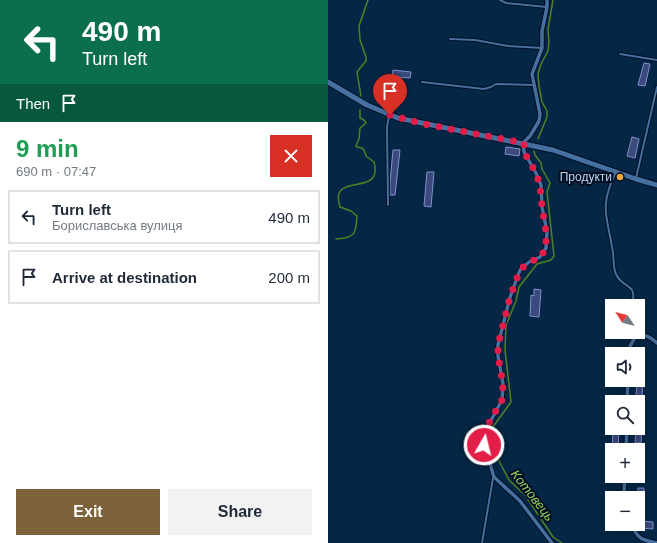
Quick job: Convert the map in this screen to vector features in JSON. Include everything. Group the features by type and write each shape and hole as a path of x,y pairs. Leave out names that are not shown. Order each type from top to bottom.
{"main road":[{"path":"328,82 367,105 390,115 424,124 553,150 657,185"}],"street":[{"path":"546,0 542,31 542,48 532,74 540,114 539,121 524,143 524,152 536,173 540,185 547,241 546,248 540,258 529,262 520,270 510,297 500,339 498,356 503,384 502,400 482,437 494,477 520,501 552,543"},
{"path":"645,335 657,343"},
{"path":"634,531 639,538 657,543"}],"lane":[{"path":"500,0 506,3 546,7"},
{"path":"450,39 475,40 508,46 542,48"},
{"path":"620,54 657,60"},
{"path":"422,82 484,89 491,88 496,84 534,85"},
{"path":"636,179 657,87"},
{"path":"652,108 657,110"},
{"path":"388,205 387,127 390,115"},
{"path":"616,172 607,193 607,223 616,275 631,288 634,295 633,299"},
{"path":"482,543 494,477"}],"building":[{"path":"644,63 650,64 645,86 638,85"},
{"path":"393,70 411,72 410,78 397,77 397,79 392,79"},
{"path":"632,137 639,139 635,158 627,156"},
{"path":"506,147 520,149 519,156 505,154"},
{"path":"393,150 400,150 395,195 390,195 390,182"},
{"path":"427,172 434,172 431,207 424,206"},
{"path":"534,289 541,290 539,317 530,316 531,295 534,296"},
{"path":"637,387 643,387 642,395 636,395"},
{"path":"613,435 619,435 618,443 612,443"},
{"path":"636,435 642,435 641,443 635,443"},
{"path":"638,488 644,488 644,491 638,491"},
{"path":"645,521 653,522 653,529 645,528"}],"waterway":[{"path":"361,96 357,72 366,61 366,57 360,40 359,26 368,0"},
{"name":"Котовець","path":"538,139 547,117 547,111 542,102 538,74 541,64 548,51 548,29 553,0"},
{"path":"336,239 351,236 355,231 357,222 357,216 351,211 340,207 338,196 342,190 348,186 364,183 371,179 375,173 374,162 366,156 363,149 356,146 359,139 360,128 366,123 360,118 360,110"},
{"name":"Котовець","path":"534,151 550,183 547,192 554,256 551,260 537,264 519,287 516,301 506,325 505,350 511,402 490,431 488,439 490,450 499,461 509,480 525,495 553,537 562,543"}],"place":[{"name":"Продукти","path":"620,177"}],"route":[{"path":"390,115 424,124 524,143 524,152 539,179 547,241 546,248 540,258 524,265 520,270 510,297 498,345 498,356 503,384 502,400 482,437 484,445"}]}
